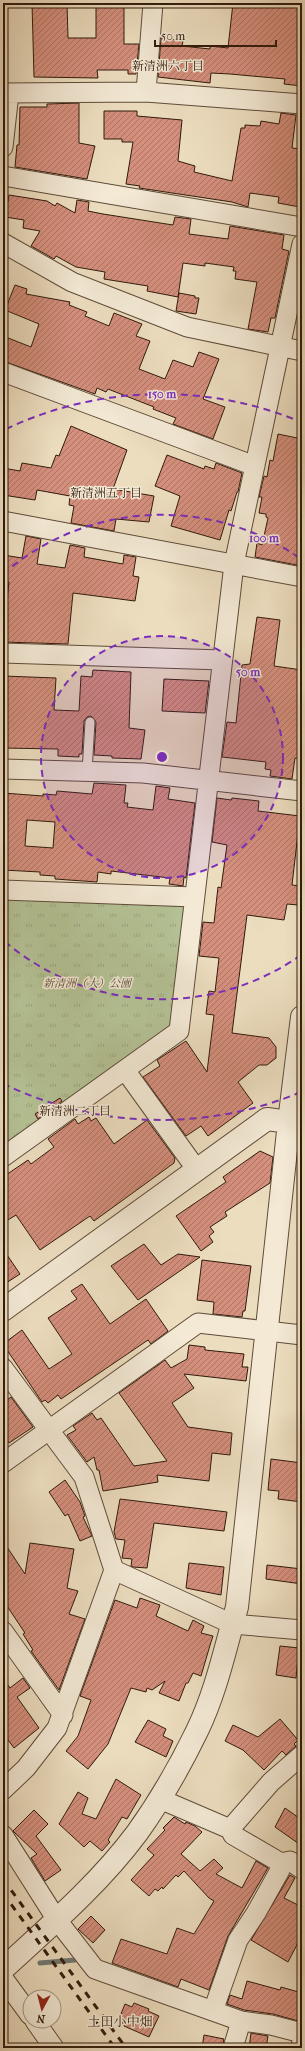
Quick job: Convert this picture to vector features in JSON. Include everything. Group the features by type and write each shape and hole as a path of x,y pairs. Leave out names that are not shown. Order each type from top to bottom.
{"street":[{"path":"146,92 153,3"},
{"path":"3,148 6,93 146,92 302,104"},
{"path":"3,176 302,227"},
{"path":"3,243 72,282 161,318 187,327 302,352"},
{"path":"3,1157 179,1031 234,564 302,244"},
{"path":"3,372 255,466"},
{"path":"3,521 302,577"},
{"path":"3,653 222,660"},
{"path":"3,769 143,773 208,779 302,791"},
{"path":"3,890 194,897"},
{"path":"3,1969 57,1920 115,1859 136,1833 160,1799 197,1730 218,1678 237,1607 268,1332 296,1122 302,1017"},
{"path":"125,1070 197,1170"},
{"path":"3,1310 267,1119 296,1122"},
{"path":"3,1463 198,1323 302,1335"},
{"path":"3,1368 84,1477 114,1570 63,1715 57,1728 26,1768 3,1790"},
{"path":"114,1570 232,1624 302,1630"},
{"path":"3,1631 63,1715"},
{"path":"230,1829 271,1782 302,1755"},
{"path":"160,1799 230,1829 233,1835 281,1863 290,1861 302,1869"},
{"path":"3,1835 57,1920 95,1969 241,2021 271,2024 299,2038"},
{"path":"213,2011 238,1940 256,1913 280,1870 281,1863"},
{"path":"3,1978 22,2004"},
{"path":"233,2048 241,2021"},
{"path":"40,2029 54,2048"}],"lane":[{"path":"88,772 90,722"}],"green space":[{"name":"新清洲（大）公園","path":"3,897 181,902 187,907 173,1026 3,1149"}],"building":[{"path":"32,3 67,3 68,38 96,38 96,6 124,6 124,44 139,44 136,74 128,74 128,70 97,70 98,78 34,77"},
{"path":"233,3 300,3 298,29 302,29 302,86 284,84 285,79 230,74 211,73 210,83 158,77 161,38 183,41 182,46 210,49 210,46 228,48"},
{"path":"79,103 79,143 95,146 87,179 15,167 17,145 19,145 20,107 47,107 47,104"},
{"path":"104,111 137,111 137,116 182,120 178,161 195,166 194,172 232,181 241,128 245,128 245,125 260,126 261,121 279,124 281,113 296,115 292,148 302,149 302,191 300,207 278,203 279,197 250,193 248,207 232,202 139,188 140,186 126,184 133,142 122,142 122,139 104,139"},
{"path":"9,195 47,201 55,206 57,203 75,213 77,200 89,202 88,211 103,214 173,225 175,217 191,219 189,234 228,239 230,226 284,235 282,249 289,251 275,318 271,318 268,332 248,329 257,282 235,279 236,271 233,271 234,267 205,263 205,266 183,263 178,297 147,291 148,286 104,279 105,272 76,267 56,256 54,259 31,246 40,231 23,228 24,220 5,217"},
{"path":"15,285 27,289 26,294 70,302 69,305 87,312 85,316 109,326 114,313 142,324 136,336 150,341 139,369 165,379 173,360 193,367 199,352 219,359 203,399 225,407 213,439 173,424 176,418 153,409 154,407 108,389 106,392 97,388 95,394 3,361 3,336 31,347 39,324 5,310"},
{"path":"179,293 199,298 196,314 176,311"},
{"path":"71,426 127,450 113,489 154,496 149,522 116,519 114,531 71,523 74,506 69,505 70,496 37,490 35,500 3,495 3,468 20,471 22,463 51,468 56,455 59,456"},
{"path":"278,434 302,439 302,498 299,511 302,512 302,566 255,557 257,543 262,545 268,518 266,517 266,514 259,513 262,497 259,497 264,476 267,477 270,460 273,461"},
{"path":"167,455 204,469 205,466 214,469 216,463 242,473 238,492 231,511 229,510 220,540 171,526 180,496 155,486"},
{"path":"26,536 41,539 37,564 65,568 70,545 85,548 84,557 123,564 124,555 136,557 133,576 139,577 135,601 73,593 68,644 3,642 3,610 6,611 9,582 3,581 3,555 22,558"},
{"path":"257,617 280,620 274,666 302,670 302,759 295,758 292,779 270,776 271,770 265,769 266,762 222,757 227,722 236,723 242,665 250,664"},
{"path":"93,670 131,672 129,728 145,730 141,759 112,758 112,756 94,755 96,722 91,716 87,717 84,721 82,754 79,754 79,757 58,756 58,749 3,748 3,676 56,678 54,710 79,711 81,676 92,677"},
{"path":"164,679 209,681 205,713 162,711"},
{"path":"94,783 126,785 124,803 128,803 127,807 153,810 156,786 170,788 168,799 195,803 186,878 184,877 183,886 169,884 170,878 111,871 111,874 98,872 97,882 55,879 55,876 40,875 40,872 3,870 3,793 43,796 43,794 56,795 57,791 92,794","holes":["27,820 55,822 53,848 25,846"]},
{"path":"217,798 259,801 258,811 300,816 292,885 301,886 298,905 287,904 284,920 247,915 232,1033 269,1038 276,1047 276,1058 267,1065 259,1065 238,1082 253,1103 208,1136 201,1126 186,1136 143,1077 160,1066 157,1060 186,1041 207,1072 214,1015 206,1014 209,991 215,992 219,958 199,956 203,922 214,923 218,887 221,888 227,845 212,842"},
{"path":"60,1098 62,1101 38,1119 35,1114"},
{"path":"89,1117 91,1121 96,1118 114,1144 147,1120 175,1158 174,1163 94,1221 90,1216 40,1250 16,1215 3,1223 3,1177 28,1160 31,1164 54,1147 48,1139 75,1119 78,1124"},
{"path":"260,1151 273,1157 270,1183 225,1212 227,1216 210,1227 214,1232 209,1236 213,1242 201,1251 176,1216 226,1182 223,1177"},
{"path":"144,1244 161,1265 178,1254 200,1257 138,1300 111,1266"},
{"path":"3,1249 20,1274 3,1285"},
{"path":"202,1260 251,1266 245,1311 243,1311 242,1317 213,1314 214,1302 197,1300"},
{"path":"82,1284 110,1324 146,1299 168,1331 151,1344 148,1340 61,1399 58,1395 48,1403 45,1400 42,1402 3,1344 22,1330 49,1369 72,1354 48,1318 77,1299 71,1291"},
{"path":"189,1345 205,1347 205,1350 244,1354 242,1367 248,1367 246,1381 184,1374 194,1388 172,1403 188,1427 232,1433 230,1455 212,1453 209,1481 157,1475 158,1482 103,1491 99,1470 97,1470 94,1457 87,1462 67,1435 76,1430 73,1426 92,1413 97,1420 101,1418 134,1466 167,1461 119,1393 165,1360 171,1368 187,1359"},
{"path":"11,1397 33,1427 9,1443 3,1435 3,1403"},
{"path":"271,1459 302,1463 302,1502 278,1499 279,1491 268,1490"},
{"path":"65,1480 80,1502 85,1516 83,1517 92,1536 80,1541 68,1514 65,1516 49,1492"},
{"path":"120,1499 227,1512 224,1531 154,1523 147,1568 133,1567 131,1566 132,1559 122,1558 125,1540 116,1539 114,1532"},
{"path":"3,1541 25,1574 30,1543 74,1549 67,1588 78,1591 69,1614 85,1619 59,1690 31,1651 33,1650 23,1634 25,1633 3,1600"},
{"path":"189,1563 224,1567 221,1595 186,1588"},
{"path":"267,1565 302,1569 302,1584 266,1579"},
{"path":"140,1598 160,1605 156,1616 188,1631 193,1620 204,1626 201,1633 213,1636 201,1676 193,1673 188,1683 186,1683 179,1701 159,1693 165,1681 152,1690 147,1688 146,1692 131,1688 108,1744 88,1769 66,1751 78,1736 91,1700 80,1696 115,1600 137,1608"},
{"path":"280,1646 299,1648 296,1678 276,1675"},
{"path":"3,1678 10,1688 23,1678 30,1688 17,1697 39,1728 14,1748 3,1733"},
{"path":"280,1719 298,1740 294,1744 296,1746 286,1755 282,1751 264,1770 243,1750 225,1741 233,1725 258,1737"},
{"path":"148,1720 166,1729 163,1736 173,1741 166,1757 135,1742"},
{"path":"116,1779 141,1795 127,1819 122,1817 108,1840 110,1842 102,1851 90,1841 84,1847 59,1824 78,1792 88,1798 82,1814 96,1819"},
{"path":"285,1808 302,1820 302,1846 275,1827"},
{"path":"34,1810 48,1824 36,1836 61,1870 45,1881 31,1858 37,1854 13,1831"},
{"path":"174,1817 185,1824 186,1822 195,1826 202,1832 181,1854 200,1871 214,1859 223,1868 216,1874 242,1888 256,1861 268,1868 228,1936 209,1990 181,1979 178,1987 112,1963 121,1939 167,1954 177,1928 194,1934 214,1901 209,1898 184,1871 178,1877 176,1875 163,1889 162,1887 158,1891 155,1889 149,1896 131,1880 154,1855 147,1849 165,1830 163,1828"},
{"path":"290,1875 295,1878 284,1898 302,1907 302,1935 288,1962 251,1940"},
{"path":"91,1916 105,1930 93,1943 78,1929"},
{"path":"247,1981 280,1990 281,1987 302,1993 302,2022 273,2014 244,2010 227,2004 230,1995 242,1999"},
{"path":"134,2003 149,2009 148,2011 159,2016 149,2037 124,2026 125,2024 118,2021 125,2004 132,2007"},
{"path":"251,2033 268,2036 266,2048 249,2048"},
{"path":"204,2035 224,2039 222,2048 202,2048"}],"waterway":[{"path":"40,1963 75,1960"}],"railway":[{"path":"3,1879 126,2048"},
{"path":"3,1893 115,2048"}],"district":[{"name":"新清洲六丁目","path":"168,66"},
{"name":"新清洲五丁目","path":"106,493"},
{"name":"新清洲二丁目","path":"75,1111"},
{"name":"土田小中畑","path":"120,2021"}]}
